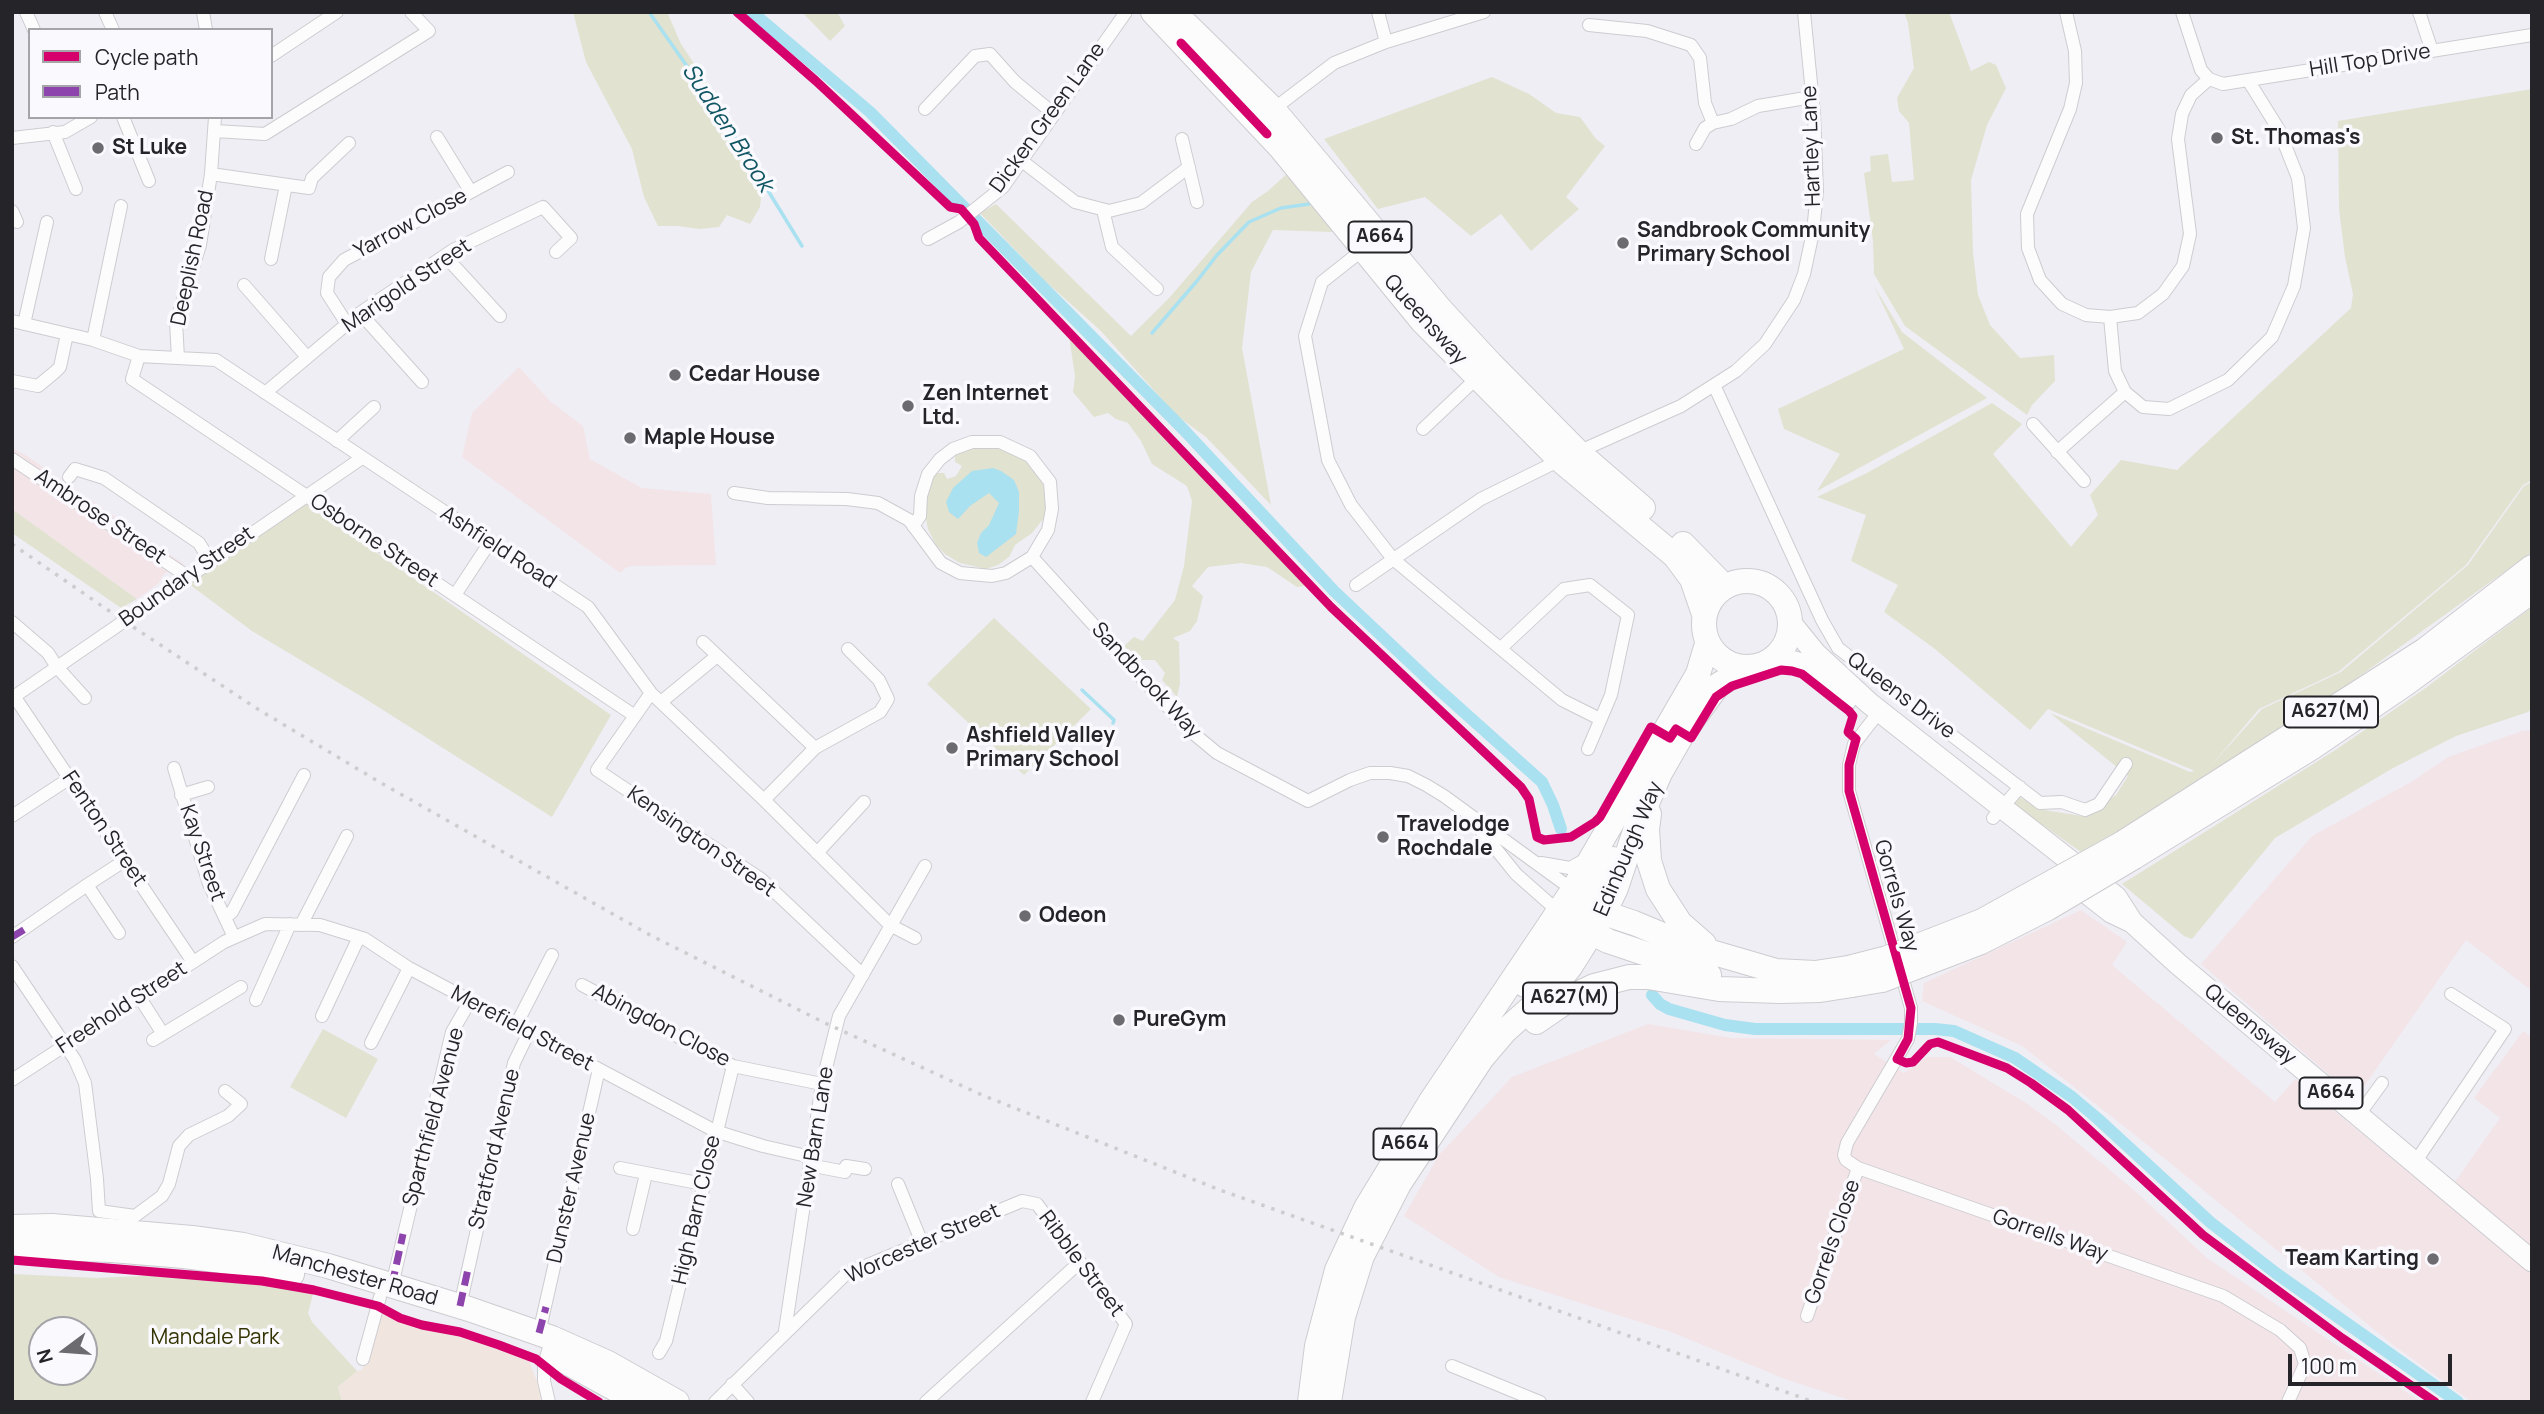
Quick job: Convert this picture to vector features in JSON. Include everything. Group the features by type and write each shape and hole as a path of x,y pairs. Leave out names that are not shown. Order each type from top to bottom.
{"highway":[{"name":"Queensway","path":"1153,12 1181,20 1266,117 1372,243 1422,321 1484,371 1675,556 1692,579 1704,614"},
{"name":"Queensway","path":"1569,456 1681,541 1724,586"},
{"name":"A627(M)","path":"1582,912 1776,971 1882,979 1980,942 2048,908 2127,851 2425,650 2532,567"},
{"path":"1746,581 1768,586 1780,596 1787,609 1790,622 1788,637 1781,651 1754,666 1734,666 1720,659 1707,644 1703,629 1704,614 1710,600 1724,586 1746,581"},
{"name":"A627(M)","path":"2127,851 2311,748 2405,684 2532,591"},
{"name":"Edinburgh Way","path":"1329,1402 1343,1317 1362,1256 1399,1185 1489,1049 1504,1031 1553,988 1570,967 1597,848 1698,674 1707,644"},
{"name":"Edinburgh Way","path":"1582,912 1616,888 1635,831 1660,773 1699,709 1718,685 1754,666"},
{"name":"A627(M)","path":"1660,773 1649,811 1647,829 1649,861 1658,889 1680,923 1719,955"},
{"name":"A627(M)","path":"1582,912 1633,950 1760,990"},
{"name":"A664","path":"1310,1402 1317,1346 1337,1270 1379,1186 1476,1034 1534,977 1582,912"},
{"name":"A627(M)","path":"1454,1099 1556,1006 1594,986 1629,977 1648,977 1718,989 1801,992 1850,977"},
{"name":"Manchester Road","path":"14,1230 52,1226 135,1232 243,1245 328,1266 386,1291 608,1363 677,1402"},
{"name":"Manchester Road","path":"386,1291 460,1306 546,1341 573,1364 639,1402"}],"main road":[{"name":"Queensway","path":"1790,622 1816,654 1876,717"},
{"name":"Queensway","path":"1754,666 1790,661 1802,664 1876,717 1997,813 2116,897 2132,922 2178,964 2532,1261"}],"street":[{"path":"26,12 33,28"},
{"path":"105,12 112,28"},
{"path":"273,56 337,12"},
{"path":"215,131 265,134 429,31 411,12"},
{"name":"Dicken Green Lane","path":"928,239 959,222 1003,187 1126,12"},
{"path":"1378,12 1386,42"},
{"path":"1266,117 1334,63 1386,42 1485,12"},
{"name":"Hartley Lane","path":"1356,585 1481,499 1681,406 1736,371 1765,344 1794,300 1804,274 1813,232 1817,191 1804,12"},
{"path":"2066,12 2075,51 2076,83 2070,109 2027,214 2028,248 2040,280 2062,304 2086,315 2110,317 2138,313 2163,294 2183,265 2190,234 2178,139 2182,114 2191,95 2209,79 2201,70 2182,12"},
{"path":"2419,12 2432,51"},
{"path":"1589,25 1647,31 1691,45 1700,58 1705,103 1713,123"},
{"name":"Hill Top Drive","path":"2209,79 2223,84 2532,35"},
{"path":"925,109 975,56 990,54 1016,82 1054,114"},
{"path":"2110,317 2115,372 2125,391 2143,407 2169,409 2228,380 2272,337 2294,286 2304,228 2298,178 2279,130 2248,80"},
{"path":"1696,144 1705,128 1713,123 1731,119 1758,106 1812,96"},
{"path":"124,119 149,181"},
{"name":"Deeplish Road","path":"178,358 176,323 200,245 211,174 215,119"},
{"path":"12,138 65,132 75,121"},
{"path":"53,132 75,189"},
{"path":"437,138 471,192"},
{"path":"1182,139 1197,202"},
{"path":"211,174 309,188 312,178 349,143"},
{"path":"1021,161 1075,202 1110,211 1141,203 1189,167"},
{"name":"Yarrow Close","path":"347,324 327,293 329,277 344,260 508,172"},
{"path":"271,259 286,185"},
{"path":"93,340 121,206"},
{"name":"Marigold Street","path":"265,393 360,313 444,256 543,207 571,238 556,252"},
{"path":"1103,209 1112,247 1157,289"},
{"path":"18,323 47,222"},
{"path":"1372,243 1322,282 1305,336 1328,460 1351,505 1393,559 1562,700 1600,719"},
{"path":"444,256 500,316"},
{"path":"244,285 307,357"},
{"path":"360,313 422,382"},
{"name":"Ashfield Road","path":"18,323 93,340 139,356 216,360 588,607 656,697 890,925 915,938"},
{"path":"12,381 38,386 60,368 66,334"},
{"name":"Osborne Street","path":"139,356 132,379 635,716"},
{"path":"1423,429 1484,371"},
{"name":"Queens Drive","path":"1714,385 1822,620 1838,648 2040,803 2062,802 2085,810 2099,804 2126,764"},
{"path":"2057,452 2125,391"},
{"path":"337,442 374,407"},
{"path":"2033,424 2084,481"},
{"path":"734,494 768,498 847,499 877,503 909,520 913,526 941,563 960,573 992,576 1006,573 1031,557 1048,530 1052,509 1050,482 1030,456 1000,442 972,442 953,449 940,459 928,474 921,496 920,516 913,526"},
{"name":"Boundary Street","path":"13,697 362,458"},
{"name":"Ambrose Street","path":"12,459 187,576"},
{"path":"69,477 75,469 104,478 199,543 210,561"},
{"path":"454,595 490,542"},
{"name":"Sandbrook Way","path":"1031,557 1188,729 1217,753 1308,801 1370,773 1408,776 1426,785 1533,862 1582,912"},
{"path":"1501,648 1564,589 1590,585 1628,615 1611,695 1588,748"},
{"path":"12,622 42,646 85,698"},
{"path":"703,642 815,748"},
{"path":"764,800 815,748 880,712 888,699 879,680 848,649"},
{"path":"635,716 656,697 717,656"},
{"name":"Fenton Street","path":"13,697 193,962"},
{"name":"Kensington Street","path":"635,716 597,770 761,879 863,975"},
{"name":"Gorrels Way","path":"1858,1168 1846,1160 1844,1155 1847,1143 1908,1040 1911,1009 1849,791 1849,765 1854,744 1876,717"},
{"name":"Kay Street","path":"173,768 209,884 234,937"},
{"path":"225,917 232,912 304,775"},
{"path":"12,816 70,778"},
{"path":"181,795 208,787"},
{"path":"1997,813 2020,787"},
{"path":"817,853 864,802"},
{"path":"1471,817 1516,874 1582,912"},
{"path":"256,1000 295,925 347,836"},
{"name":"Sandbrook Way","path":"1533,862 1570,868 1583,862 1597,848"},
{"path":"12,937 124,861"},
{"name":"New Barn Lane","path":"785,1331 822,1084 839,1016 925,866"},
{"path":"87,884 120,933"},
{"name":"Merefield Street","path":"234,937 265,924 320,925 359,937 409,968 715,1131 845,1172 846,1166 865,1169"},
{"name":"Freehold Street","path":"12,1080 234,937"},
{"path":"322,1016 359,937"},
{"path":"516,1025 552,955"},
{"path":"12,966 75,1060 85,1083 99,1211 135,1216 162,1196 169,1184 179,1146 188,1135 244,1106 225,1091"},
{"path":"370,1042 409,968"},
{"name":"Abingdon Close","path":"582,985 733,1066 822,1084"},
{"path":"140,998 158,1037 241,987"},
{"path":"2414,1164 2505,1029 2451,994"},
{"name":"Sparthfield Avenue","path":"363,1359 403,1234 452,1032 470,1001"},
{"name":"Stratford Avenue","path":"460,1306 514,1063 529,1032"},
{"name":"High Barn Close","path":"659,1353 666,1341 715,1131 733,1066"},
{"name":"Dunster Avenue","path":"549,1402 544,1381 546,1307 599,1069"},
{"path":"2358,1116 2382,1083"},
{"path":"620,1168 703,1184"},
{"name":"Gorrels Close","path":"1807,1315 1858,1168"},
{"name":"Gorrells Way","path":"1858,1168 2223,1296 2280,1330 2300,1348 2305,1364 2288,1402"},
{"path":"633,1229 646,1174"},
{"path":"898,1184 922,1243"},
{"name":"Worcester Street","path":"785,1331 846,1275 1022,1201 1037,1204"},
{"name":"Ribble Street","path":"1037,1204 1126,1324 1094,1400"},
{"path":"926,1402 1080,1262"},
{"path":"715,1402 785,1331"},
{"path":"1452,1366 1541,1402"},
{"path":"729,1402 732,1384"},
{"path":"732,1384 748,1402"}],"shaded area":[{"path":"519,367 550,401 583,426 590,459 642,488 711,494 716,565 634,566 627,567 620,573 462,457 472,413"},
{"path":"12,448 184,564 164,574 158,584 137,599 12,509"},
{"path":"2532,730 2532,991 2466,940 2356,1098 2201,964 2312,836 2411,782 2448,757 2522,731"},
{"path":"2081,910 2127,942 2112,965 2275,1102 2295,1079 2532,1273 2532,1402 2472,1402 2393,1345 2022,1046 1922,1001 1924,983"},
{"path":"1648,1024 1731,1038 1891,1040 1874,1054 1904,1073 1927,1057 1950,1057 2026,1103 2056,1125 2135,1191 2207,1258 2421,1402 1855,1402 1785,1379 1671,1332 1499,1277 1404,1216 1439,1155 1512,1077"},
{"path":"2523,1031 2532,1037 2532,1248 2454,1183 2500,1118 2474,1098"},
{"path":"379,1310 417,1328 450,1331 528,1358 540,1390 541,1402 342,1402 338,1387 362,1370"}],"green space":[{"path":"573,12 667,12 681,44 709,86 709,114 753,170 762,188 760,207 750,224 727,215 719,227 700,229 658,226 644,197 632,149 586,62"},
{"path":"802,12 837,12 845,26 830,41"},
{"path":"1904,12 1949,12 1971,71 1989,62 1996,65 2006,88 1987,125 1971,180 1973,253 1978,295 1990,325 2020,358 2054,355 2055,381 2032,405 2027,415 1905,326 1874,274 1873,241 1864,173 1871,171 1870,156 1888,154 1892,182 1914,180 1909,123 1899,111 1897,98 1914,68"},
{"path":"1492,77 1529,94 1556,113 1580,117 1596,139 1605,146 1566,197 1579,209 1531,251 1501,214 1471,236 1425,197 1378,209 1324,139"},
{"path":"2532,89 2532,480 2523,485 2466,565 2338,672 2259,709 2209,768 2262,709 2341,672 2468,565 2524,486 2532,482 2532,552 2223,771 2081,852 2013,804 2019,797 2044,810 2082,816 2116,795 2128,776 2050,713 2190,772 2195,771 2048,709 2030,730 1935,649 1884,612 1898,585 1851,561 1866,515 1817,497 1865,474 1992,403 2022,424 1993,454 2071,547 2098,515 2090,495 2121,460 2177,470 2351,308 2353,294 2339,209 2338,121"},
{"path":"1289,172 1334,226 1332,232 1273,230 1251,272 1242,348 1271,505 1206,437 1176,415 1101,331 1044,280 980,213 996,204 1131,336 1170,297 1252,202"},
{"path":"1874,286 1902,332 1987,398 1817,491 1840,454 1784,429 1778,409 1904,349"},
{"path":"1069,336 1280,556 1305,586 1297,587 1267,567 1241,563 1208,567 1192,586 1203,596 1197,621 1190,631 1173,638 1179,642 1180,684 1177,697 1162,680 1165,673 1155,660 1139,660 1124,646 1134,637 1143,641 1175,600 1184,566 1192,501 1187,486 1152,464 1141,441 1128,423 1108,413 1094,417 1073,392 1075,376"},
{"path":"978,447 999,447 1027,462 1042,480 1046,499 1044,518 1032,533 1015,545 1009,557 986,569 960,563 945,554 936,545 928,529 924,509 927,490 934,473 944,473 947,479 956,476 962,466 955,462 955,453"},
{"path":"302,501 611,715 552,817 252,631 185,581"},
{"path":"12,509 137,599 121,608 12,533"},
{"path":"2532,607 2532,708 2528,712 2456,736 2393,768 2275,838 2192,939 2184,936 2122,884 2337,749 2427,687"},
{"path":"994,618 1091,709 1024,775 927,684"},
{"path":"323,1029 378,1059 346,1118 290,1087"},
{"name":"Mandale Park","path":"239,1272 314,1290 308,1313 312,1322 357,1371 338,1387 342,1402 12,1402 12,1274 97,1278"}],"water":[{"path":"993,468 1014,480 1019,492 1019,511 1016,534 986,557 979,553 977,543 999,503 989,493 970,506 958,519 949,512 946,502 953,488 972,471"}],"waterway":[{"name":"Sudden Brook","path":"649,12 724,119 802,246"},
{"path":"752,12 870,112 1184,430 1334,591 1542,782 1561,829"},
{"path":"1152,333 1217,255 1249,222 1281,208 1309,204"},
{"name":"Sudden Brook","path":"1082,690 1114,720 1113,723"},
{"path":"1652,995 1669,1009 1725,1025 1755,1029 1954,1031 2015,1058 2072,1097 2210,1222 2277,1274 2458,1402"}],"railway":[{"path":"12,544 256,708 381,783 650,935 823,1022 982,1095 1220,1190 1814,1402"}],"marked path":[{"path":"12,937 25,929"},
{"path":"392,1285 403,1234"},
{"path":"460,1306 468,1269"},
{"path":"539,1333 546,1307"}],"cycle path":[{"path":"737,12 816,81 950,207 961,209 974,224 979,238 1331,607 1521,787 1529,799 1537,837 1544,840 1571,837 1595,822 1651,727 1670,738 1676,729 1691,738 1716,697 1732,686 1781,670 1792,671 1802,674 1849,711 1853,716 1848,732 1856,739 1849,765 1849,791 1911,1008 1908,1039 1897,1059 1906,1063 1913,1062 1930,1044 1938,1042 2007,1068 2031,1083 2068,1110 2203,1235 2342,1338 2435,1402"},
{"path":"1181,43 1267,134"},
{"path":"12,1260 262,1281 314,1290 378,1306 400,1318 460,1332 536,1359 561,1379 599,1402"}],"place":[{"name":"St. Thomas's","path":"2217,138"},
{"name":"St Luke","path":"98,148"},
{"name":"Sandbrook Community Primary School","path":"1623,243"},
{"name":"Cedar House","path":"675,375"},
{"name":"Zen Internet Ltd.","path":"908,406"},
{"name":"Maple House","path":"630,438"},
{"name":"Ashfield Valley Primary School","path":"952,748"},
{"name":"Travelodge Rochdale","path":"1383,837"},
{"name":"Odeon","path":"1025,916"},
{"name":"PureGym","path":"1119,1020"},
{"name":"Team Karting","path":"2433,1259"}]}
